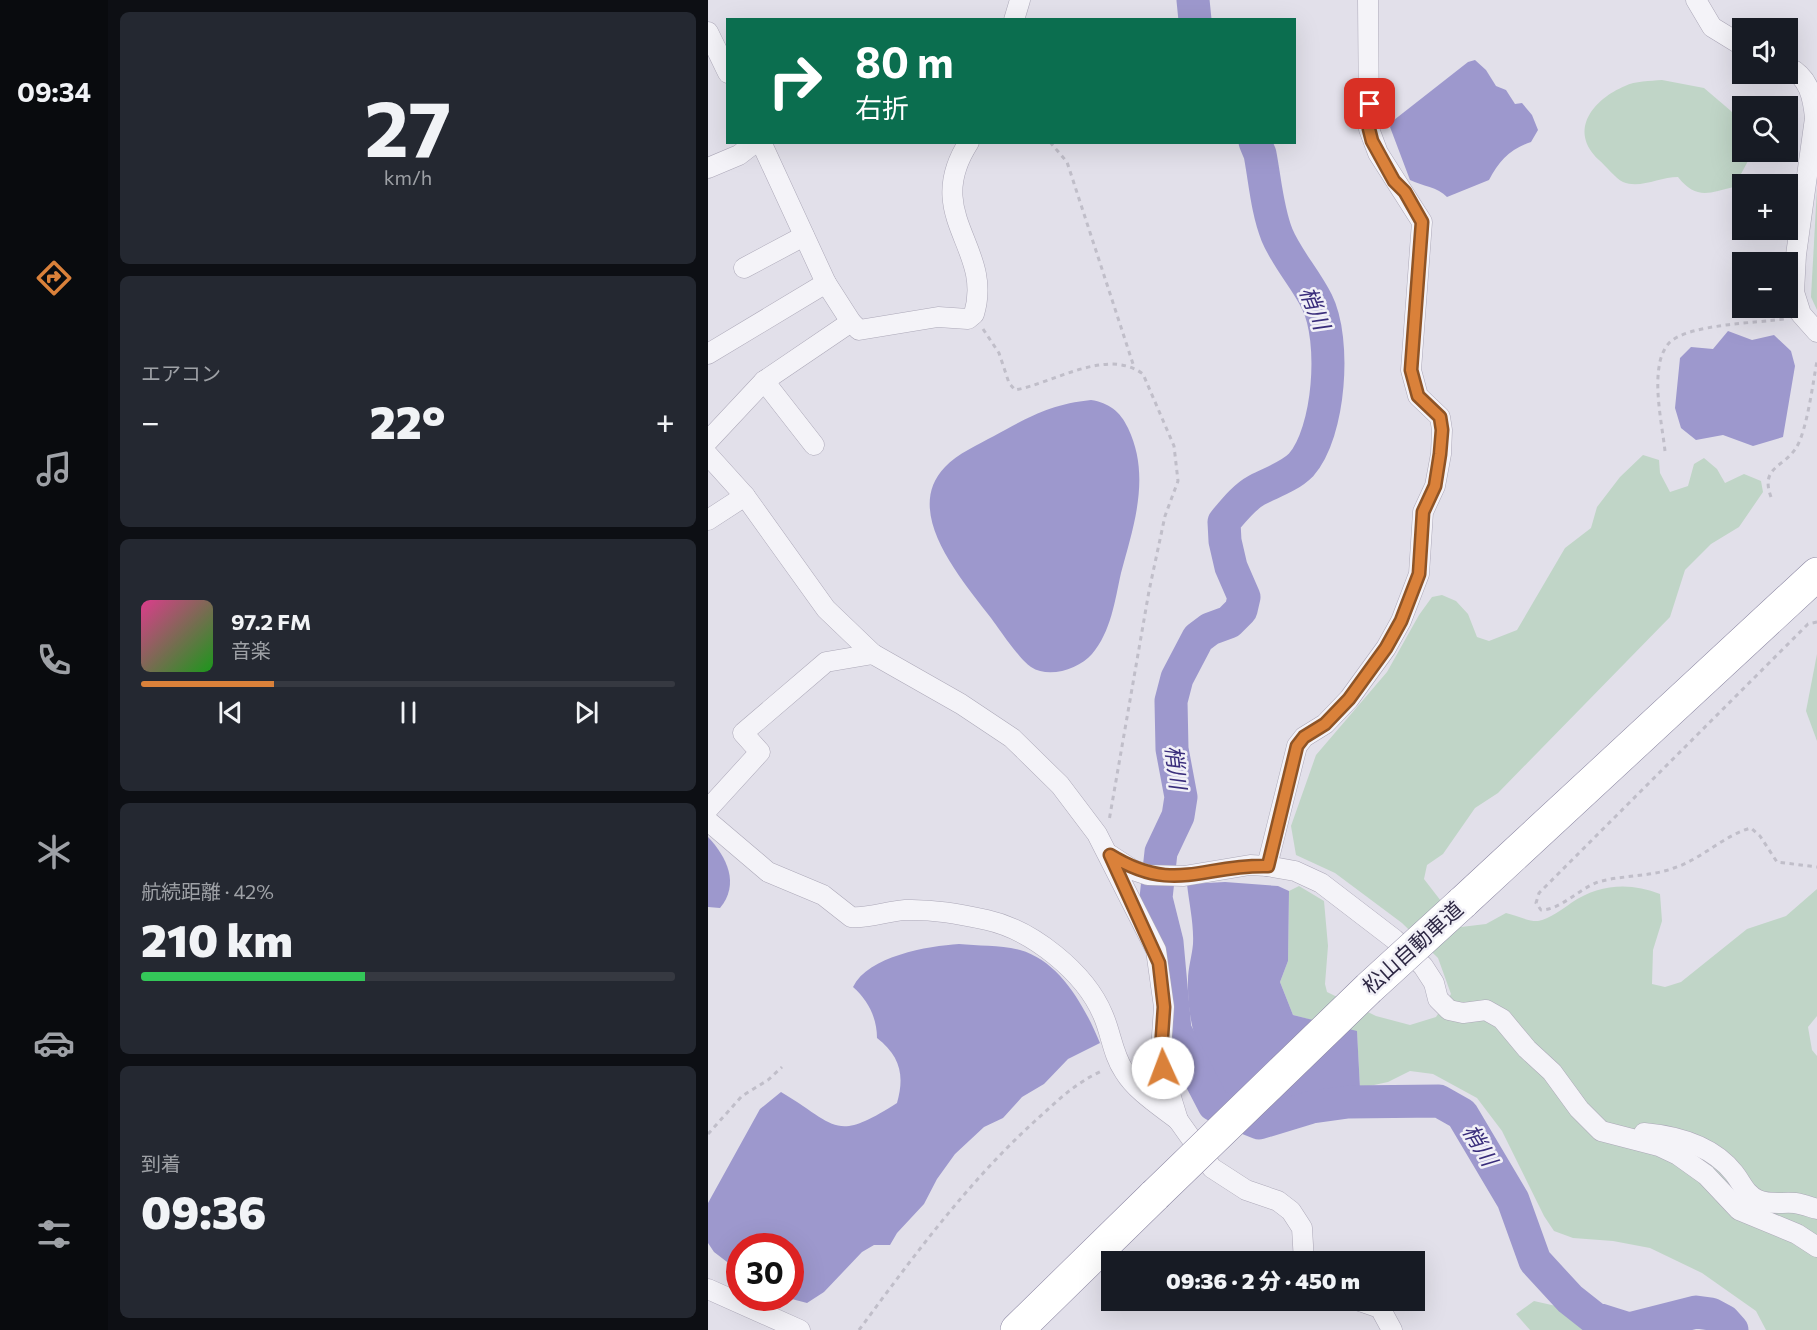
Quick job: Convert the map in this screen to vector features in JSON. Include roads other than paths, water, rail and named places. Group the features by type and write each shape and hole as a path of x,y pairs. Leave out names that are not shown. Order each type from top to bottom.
{"highway":[{"name":"松山自動車道","path":"1017,1330 1369,988 1817,574"}],"street":[{"path":"1015,18 1020,0"},
{"path":"1268,866 1297,746 1304,737 1325,724 1349,699 1386,648 1401,621 1419,574 1423,512 1435,486 1440,454 1442,430 1440,417 1418,396 1411,370 1422,222 1378,153 1369,129 1368,0"},
{"path":"1696,0 1712,27 1732,39"},
{"path":"708,32 726,69"},
{"path":"1798,73 1814,98 1815,118 1796,255 1794,292 1801,314 1817,332"},
{"path":"708,168 739,155 755,144"},
{"path":"759,144 826,283 851,322 860,330 924,318 968,319 974,314 976,284 973,264 950,195 957,160 968,144"},
{"path":"744,268 804,236"},
{"path":"708,354 826,283"},
{"path":"708,441 764,381 851,322"},
{"path":"764,381 814,445"},
{"path":"708,455 745,496 826,609 873,654 961,704 1012,738 1060,785 1107,851 1159,963 1164,1024 1161,1050 1166,1081 1178,1120"},
{"path":"708,520 745,496"},
{"path":"708,809 760,752 743,733 826,662 873,654"},
{"path":"708,821 768,872 816,891 850,916 932,910 989,920 1022,933 1065,963 1092,994 1102,1014 1119,1063 1134,1085 1178,1120 1212,1168 1246,1190 1278,1200 1291,1211 1302,1228 1303,1251"},
{"path":"1107,851 1133,870 1163,876 1184,876 1250,865 1294,871 1321,883 1394,939 1423,966 1434,983 1438,999 1449,1011 1463,1013 1486,1010 1502,1019 1552,1072 1579,1109 1601,1131 1659,1146 1678,1155 1706,1175 1739,1210 1770,1225 1797,1234 1817,1247"},
{"path":"1624,1137 1643,1133 1691,1141 1716,1156 1735,1173 1743,1188 1756,1200 1769,1203 1796,1203 1817,1209"},
{"path":"708,1289 800,1330"},
{"path":"1382,1311 1392,1330"}],"waterway":[{"name":"梢川","path":"1193,0 1195,18"},
{"name":"梢川","path":"1256,144 1277,235 1317,302 1323,319 1327,339 1327,385 1318,431 1311,450 1301,465 1286,476 1252,493 1224,522 1225,541 1231,567 1244,597 1241,610 1229,622 1210,629 1198,638 1177,678 1171,701 1172,749 1181,797 1178,816 1161,852 1156,898 1167,942 1175,1030 1214,1105 1259,1123 1312,1107 1348,1102 1439,1101 1462,1114 1513,1200 1535,1261 1570,1299 1594,1318 1629,1329 1696,1312 1711,1314 1724,1321 1732,1330"}]}
